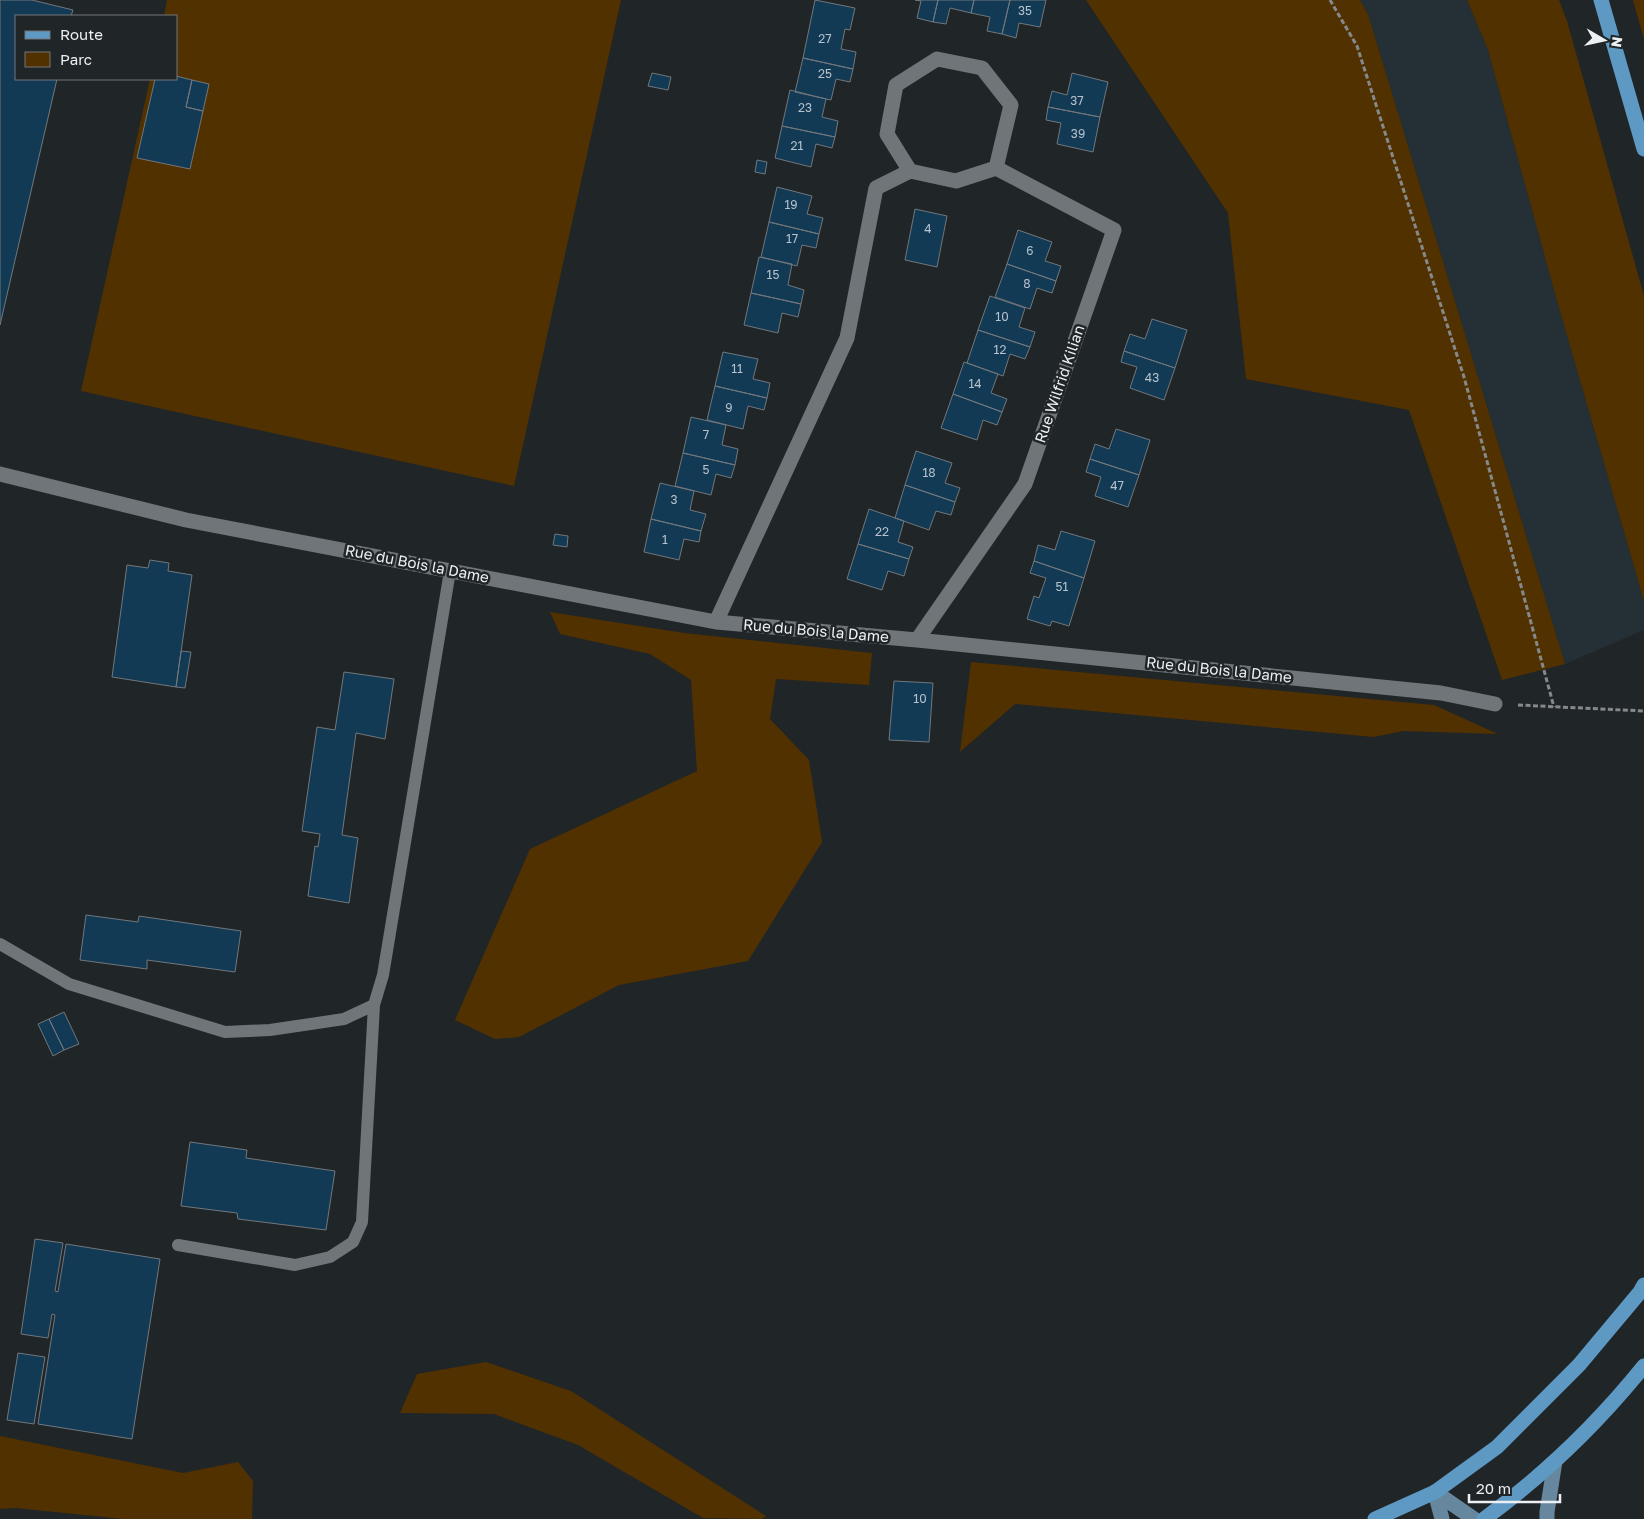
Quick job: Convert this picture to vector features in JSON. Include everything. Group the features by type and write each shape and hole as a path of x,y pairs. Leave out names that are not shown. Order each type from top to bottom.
{"main road":[{"path":"1601,0 1644,149"},
{"path":"1375,1519 1435,1492 1497,1447 1579,1364 1644,1285"},
{"path":"1484,1519 1515,1497 1555,1461 1621,1394 1644,1366"}],"street":[{"path":"716,622 847,338 876,188 910,171 956,181 996,168 1011,105 982,68 937,59 896,85 887,134 910,171"},
{"name":"Rue Wilfrid Kilian","path":"917,640 1025,484 1114,230 996,168"},
{"name":"Rue du Bois la Dame","path":"0,474 186,520 716,622 917,640 1441,693 1495,704"},
{"path":"1547,1519 1555,1461"},
{"path":"1435,1492 1442,1519"},
{"path":"1435,1492 1474,1519"}],"lane":[{"path":"1597,0 1607,20"},
{"path":"178,1245 295,1265 330,1257 353,1242 362,1222 374,1005 383,975 450,571"},
{"path":"0,944 69,984 225,1032 270,1030 344,1020 374,1005"}],"path":[{"path":"1330,0 1357,46 1464,377 1554,707"},
{"path":"1495,704 1644,711"}],"shaded area":[{"path":"1360,0 1467,0 1488,50 1559,308 1644,601 1644,630 1565,664 1368,14"}],"green space":[{"path":"167,0 621,0 514,486 81,391 150,80 178,80 178,15 164,15"},
{"path":"1086,0 1360,0 1368,14 1565,664 1502,680 1409,410 1246,379 1228,213"},
{"path":"1467,0 1559,0 1567,21 1644,296 1644,601 1559,308 1488,50"},
{"path":"1633,0 1644,0 1644,39"},
{"path":"550,612 684,633 872,653 869,685 776,679 770,719 809,760 822,842 748,961 619,985 519,1037 495,1039 455,1020 530,849 697,771 691,680 650,654 560,634"},
{"path":"971,662 1434,705 1498,734 1403,731 1374,737 1015,704 960,752"},
{"path":"486,1362 571,1391 766,1516 762,1519 703,1518 578,1445 494,1414 400,1413 417,1374"},
{"path":"0,1436 183,1473 238,1462 253,1481 252,1519 123,1519 16,1508 0,1509"}],"building":[{"path":"0,0 32,0 73,10 71,15 15,15 15,80 57,80 0,325"},
{"path":"815,0 855,8 850,30 845,29 841,49 856,52 853,69 803,58"},
{"path":"915,0 938,0 933,22 917,18 921,1"},
{"path":"938,0 974,0 971,13 950,8 946,24 933,22"},
{"path":"974,0 1010,0 1002,34 987,31 990,17 971,13"},
{"path":"1010,0 1046,0 1040,27 1019,23 1016,38 1002,34"},
{"path":"803,58 853,69 850,82 836,79 831,100 795,92"},
{"path":"652,73 671,77 668,90 648,86"},
{"path":"1072,73 1108,82 1100,117 1048,107 1052,91 1067,95"},
{"path":"178,76 192,80 186,107 203,111 190,169 137,158 155,80 178,80"},
{"path":"192,80 209,84 203,111 186,107"},
{"path":"790,90 826,99 822,117 838,121 835,137 782,126"},
{"path":"1048,107 1100,117 1093,152 1057,144 1061,123 1046,120"},
{"path":"782,126 835,137 832,148 816,144 811,167 775,158"},
{"path":"757,160 767,162 765,174 755,172"},
{"path":"777,187 812,196 807,214 823,218 819,234 769,222"},
{"path":"915,209 947,216 937,267 905,260"},
{"path":"769,222 819,234 816,248 802,245 797,266 761,257"},
{"path":"1018,230 1052,242 1045,261 1061,266 1056,281 1007,264"},
{"path":"759,257 792,264 788,285 804,290 801,304 751,293"},
{"path":"1007,264 1056,281 1052,293 1037,288 1030,309 995,297"},
{"path":"751,293 801,304 798,317 782,313 778,333 744,325"},
{"path":"990,296 1025,308 1019,327 1035,332 1030,347 978,330"},
{"path":"1152,319 1187,330 1175,368 1124,351 1130,334 1145,339"},
{"path":"978,330 1030,347 1025,359 1010,354 1003,376 967,363"},
{"path":"1124,351 1175,368 1164,400 1130,388 1137,367 1121,362"},
{"path":"723,352 758,359 753,379 770,383 767,398 715,386"},
{"path":"964,362 998,374 991,393 1007,399 1002,412 953,394"},
{"path":"715,386 767,398 764,410 748,406 743,429 707,420"},
{"path":"953,394 1002,412 997,425 983,420 977,440 941,428"},
{"path":"691,417 726,425 722,445 738,449 735,465 683,453"},
{"path":"1116,429 1150,440 1139,475 1090,459 1095,444 1109,449"},
{"path":"916,451 952,463 945,483 960,488 955,502 905,485"},
{"path":"683,453 735,465 731,478 716,474 711,495 675,486"},
{"path":"1090,459 1139,475 1128,507 1095,496 1101,477 1086,472"},
{"path":"660,483 694,491 690,510 706,514 701,531 651,519"},
{"path":"905,485 955,502 951,515 936,511 929,530 895,518"},
{"path":"869,509 904,521 898,542 913,547 909,559 858,544"},
{"path":"651,519 701,531 699,542 684,539 679,560 644,552"},
{"path":"1061,531 1095,541 1084,578 1034,561 1038,545 1055,550"},
{"path":"555,534 568,536 567,547 553,545"},
{"path":"858,544 909,559 904,576 888,571 882,590 847,579"},
{"path":"150,560 169,563 168,571 192,575 176,687 112,677 127,565 148,568"},
{"path":"1034,561 1084,578 1069,626 1052,621 1050,626 1027,619 1034,596 1039,598 1046,578 1030,573"},
{"path":"181,651 191,652 185,688 176,687"},
{"path":"344,672 394,679 385,739 356,733 342,835 358,838 349,903 308,896 315,846 318,847 320,834 302,831 317,727 335,730"},
{"path":"894,681 933,683 929,742 889,740"},
{"path":"86,915 138,922 139,916 241,931 235,972 147,960 147,969 80,960"},
{"path":"64,1012 79,1044 64,1050 49,1019"},
{"path":"49,1019 64,1050 53,1056 38,1024"},
{"path":"190,1142 247,1150 246,1158 335,1171 326,1230 238,1219 237,1213 181,1206"},
{"path":"35,1239 63,1243 55,1291 58,1292 66,1244 160,1259 132,1439 38,1424 55,1315 52,1314 48,1338 21,1334"},
{"path":"18,1353 45,1357 34,1424 7,1420"}]}
